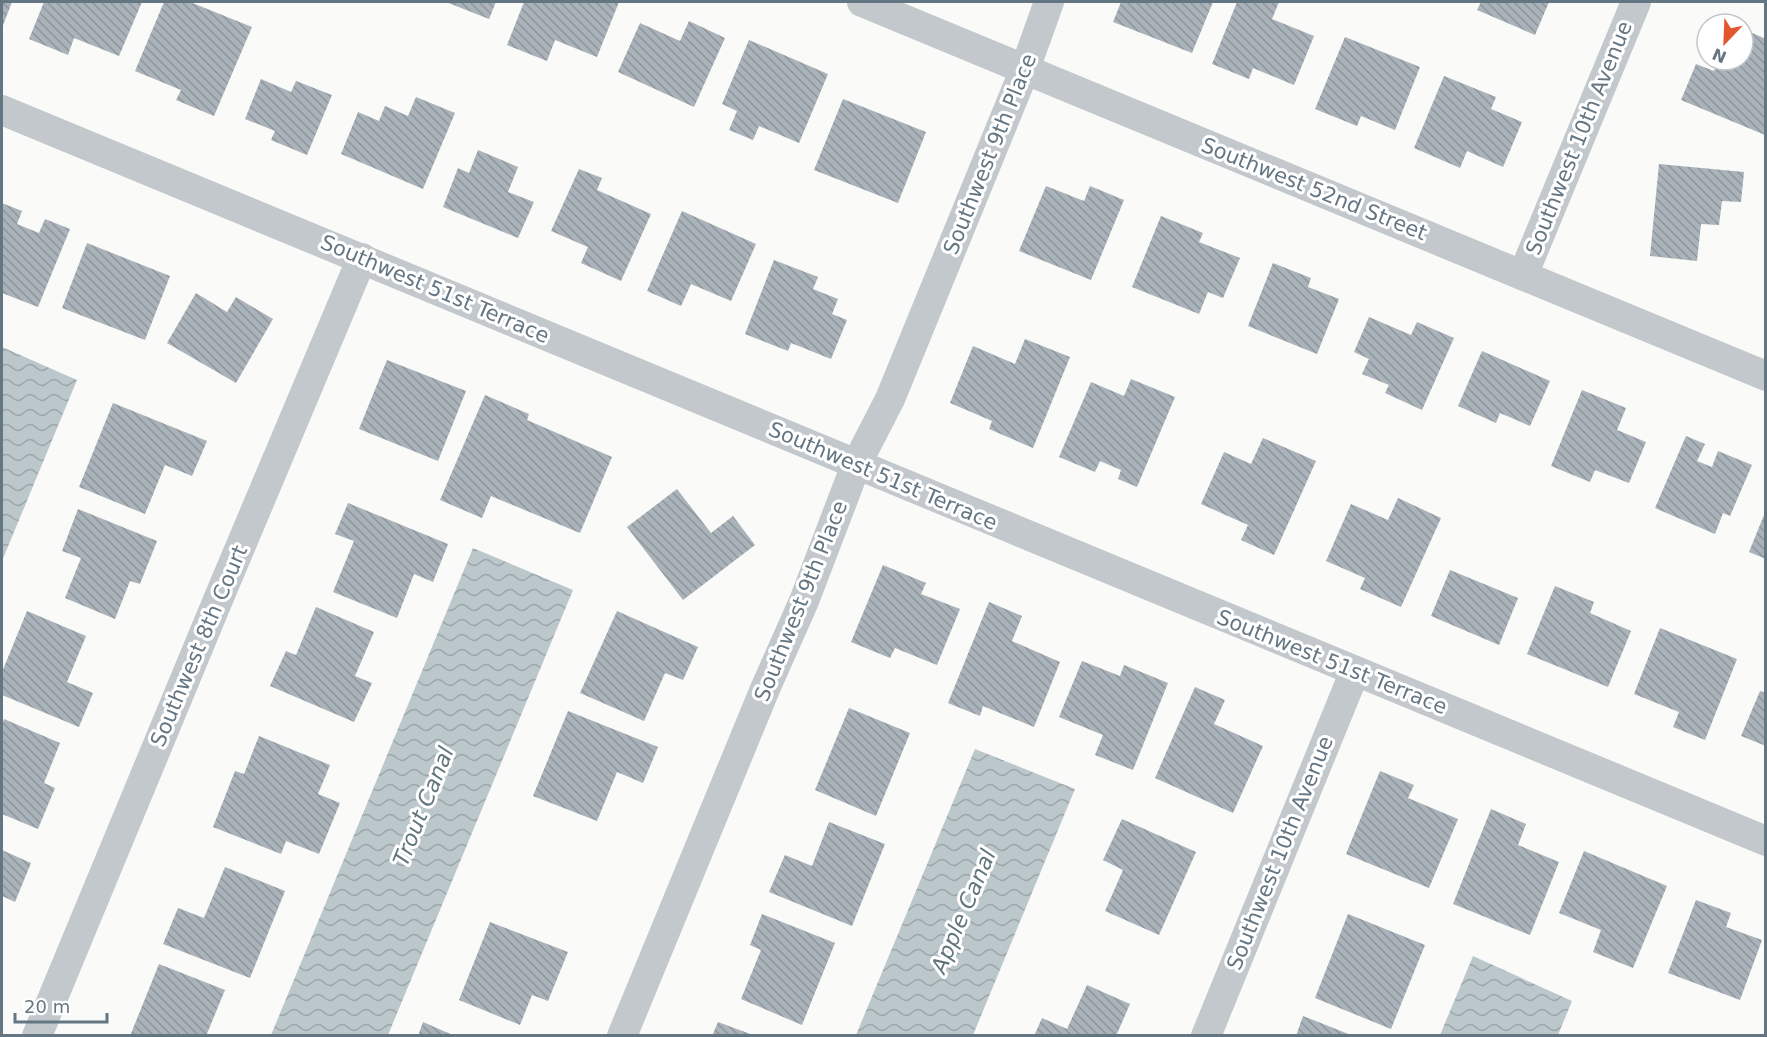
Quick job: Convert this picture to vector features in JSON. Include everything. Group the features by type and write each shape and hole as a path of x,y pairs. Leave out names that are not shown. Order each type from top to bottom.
{"street":[{"name":"Southwest 52nd Street","path":"862,2 1766,376"},
{"name":"Southwest 9th Place","path":"622,1035 765,689 804,601 856,465 890,399 1025,69 1049,2"},
{"name":"Southwest 10th Avenue","path":"1523,275 1636,2"},
{"name":"Southwest 51st Terrace","path":"2,110 1766,841"},
{"name":"Southwest 8th Court","path":"37,1035 362,258"},
{"name":"Southwest 10th Avenue","path":"1206,1035 1355,671"}],"water":[{"path":"2,347 77,380 2,561"},
{"name":"Trout Canal","path":"473,548 573,590 388,1035 271,1035"},
{"name":"Apple Canal","path":"975,749 1075,789 973,1035 856,1035"},
{"path":"1473,956 1572,1001 1558,1035 1440,1035"}],"building":[{"path":"2,2 12,2 2,28"},
{"path":"44,2 142,2 119,56 74,38 68,55 29,39"},
{"path":"164,2 190,2 252,27 214,116 176,100 181,90 135,71"},
{"path":"446,2 496,2 489,19"},
{"path":"524,2 619,2 597,57 555,40 547,61 507,45"},
{"path":"1121,2 1213,2 1192,53 1113,22"},
{"path":"1237,2 1279,2 1272,19 1314,36 1294,85 1253,68 1249,79 1212,64"},
{"path":"1481,2 1549,2 1535,35 1477,10"},
{"path":"689,21 725,38 694,107 618,72 640,23 680,41"},
{"path":"1755,34 1766,39 1765,135 1681,100 1695,66 1695,72 1755,72"},
{"path":"1345,37 1420,67 1395,130 1361,116 1357,126 1315,109"},
{"path":"749,40 828,74 799,143 759,126 753,140 729,130 737,111 722,104"},
{"path":"1444,76 1496,97 1491,109 1522,122 1503,167 1467,151 1460,168 1414,148"},
{"path":"261,79 291,92 296,81 332,95 307,155 271,140 275,131 245,119"},
{"path":"416,97 455,113 423,189 341,154 358,112 379,121 385,106 408,116"},
{"path":"843,99 926,132 898,203 814,170"},
{"path":"478,150 518,167 508,192 534,202 518,238 443,207 458,168 469,173"},
{"path":"1659,164 1744,172 1741,202 1722,201 1719,225 1701,224 1697,261 1650,256"},
{"path":"579,169 602,178 597,190 651,214 621,281 581,263 588,247 551,231"},
{"path":"1046,186 1084,201 1090,186 1124,200 1091,280 1019,251"},
{"path":"2,203 22,211 17,224 39,233 45,219 70,229 38,307 2,293"},
{"path":"682,211 756,244 731,301 691,284 681,306 647,291"},
{"path":"1161,216 1203,233 1199,242 1240,258 1223,298 1208,292 1199,314 1132,287"},
{"path":"87,243 170,276 145,340 62,308"},
{"path":"774,260 818,277 813,289 838,299 832,314 847,320 831,359 791,343 788,351 745,334"},
{"path":"1273,263 1311,278 1308,287 1339,299 1317,354 1248,326"},
{"path":"196,293 227,312 236,297 273,319 236,383 167,343"},
{"path":"1369,317 1411,335 1417,322 1454,338 1422,410 1385,393 1389,385 1362,374 1369,359 1354,352"},
{"path":"1025,339 1070,357 1033,448 989,429 992,421 950,403 973,346 1015,364"},
{"path":"1482,351 1550,381 1530,426 1500,413 1496,423 1458,406"},
{"path":"387,360 466,391 438,461 359,429"},
{"path":"1131,379 1175,397 1137,487 1118,479 1121,470 1100,461 1095,472 1059,457 1091,382 1124,396"},
{"path":"1582,390 1626,408 1617,430 1646,442 1629,483 1595,470 1590,482 1551,466"},
{"path":"485,395 529,414 527,420 612,457 580,533 491,496 482,518 440,500"},
{"path":"113,403 207,441 192,476 165,465 145,514 79,487"},
{"path":"1686,436 1705,444 1697,461 1712,467 1718,451 1752,465 1730,516 1723,513 1715,534 1655,508"},
{"path":"1263,438 1316,461 1274,555 1241,540 1248,525 1201,504 1224,452 1251,464"},
{"path":"677,489 711,533 733,516 755,545 683,600 627,527"},
{"path":"1398,498 1441,518 1401,607 1360,589 1365,578 1326,561 1351,504 1388,520"},
{"path":"348,503 448,544 433,582 414,574 397,618 333,592 354,541 335,534"},
{"path":"78,509 157,541 140,584 130,581 115,619 65,598 81,558 62,551"},
{"path":"1766,510 1766,559 1749,552"},
{"path":"883,565 926,583 921,594 960,609 937,665 895,648 890,658 851,642"},
{"path":"1450,570 1518,598 1499,645 1431,616"},
{"path":"1555,586 1594,602 1590,613 1631,631 1608,687 1527,654"},
{"path":"989,602 1022,616 1012,641 1060,662 1034,727 983,706 980,716 948,703"},
{"path":"316,607 374,632 355,676 372,683 354,722 270,686 286,651 296,655"},
{"path":"27,611 86,636 67,682 93,693 79,727 2,695 2,672"},
{"path":"617,611 698,647 683,680 665,673 644,721 580,693"},
{"path":"1660,628 1737,659 1705,740 1673,727 1679,712 1634,694"},
{"path":"1082,661 1120,676 1124,665 1168,683 1133,770 1095,755 1103,735 1059,717"},
{"path":"1195,687 1225,700 1214,724 1263,746 1233,813 1155,778"},
{"path":"1760,691 1766,693 1766,746 1741,736"},
{"path":"849,708 910,733 876,816 815,790"},
{"path":"568,711 658,747 643,783 617,772 597,821 533,796"},
{"path":"4,719 60,743 44,783 55,788 38,829 2,814 2,726"},
{"path":"259,736 330,765 318,794 340,803 319,854 286,841 281,854 213,827 235,771 244,774"},
{"path":"1380,771 1414,785 1408,798 1458,819 1429,888 1346,854"},
{"path":"1491,809 1526,824 1518,845 1559,862 1530,935 1453,904"},
{"path":"1122,819 1196,852 1159,935 1105,911 1123,870 1103,860"},
{"path":"829,822 885,844 852,926 769,892 785,855 812,866"},
{"path":"2,850 31,863 15,902 2,896"},
{"path":"1584,851 1667,886 1633,968 1593,952 1601,930 1559,913"},
{"path":"225,867 285,891 250,978 163,944 178,908 204,918"},
{"path":"1696,900 1731,913 1726,927 1762,940 1740,1000 1668,973"},
{"path":"762,914 835,943 802,1025 741,999 761,950 750,945"},
{"path":"1348,914 1425,945 1391,1029 1315,998"},
{"path":"490,922 568,952 548,1001 532,995 520,1025 459,1000"},
{"path":"159,964 225,990 206,1036 130,1036"},
{"path":"1087,985 1130,1004 1116,1036 1034,1036 1042,1018 1067,1029"},
{"path":"1303,1016 1351,1035 1351,1036 1296,1036"},
{"path":"423,1022 455,1036 418,1036"},
{"path":"718,1022 753,1035 753,1036 712,1036"}]}
